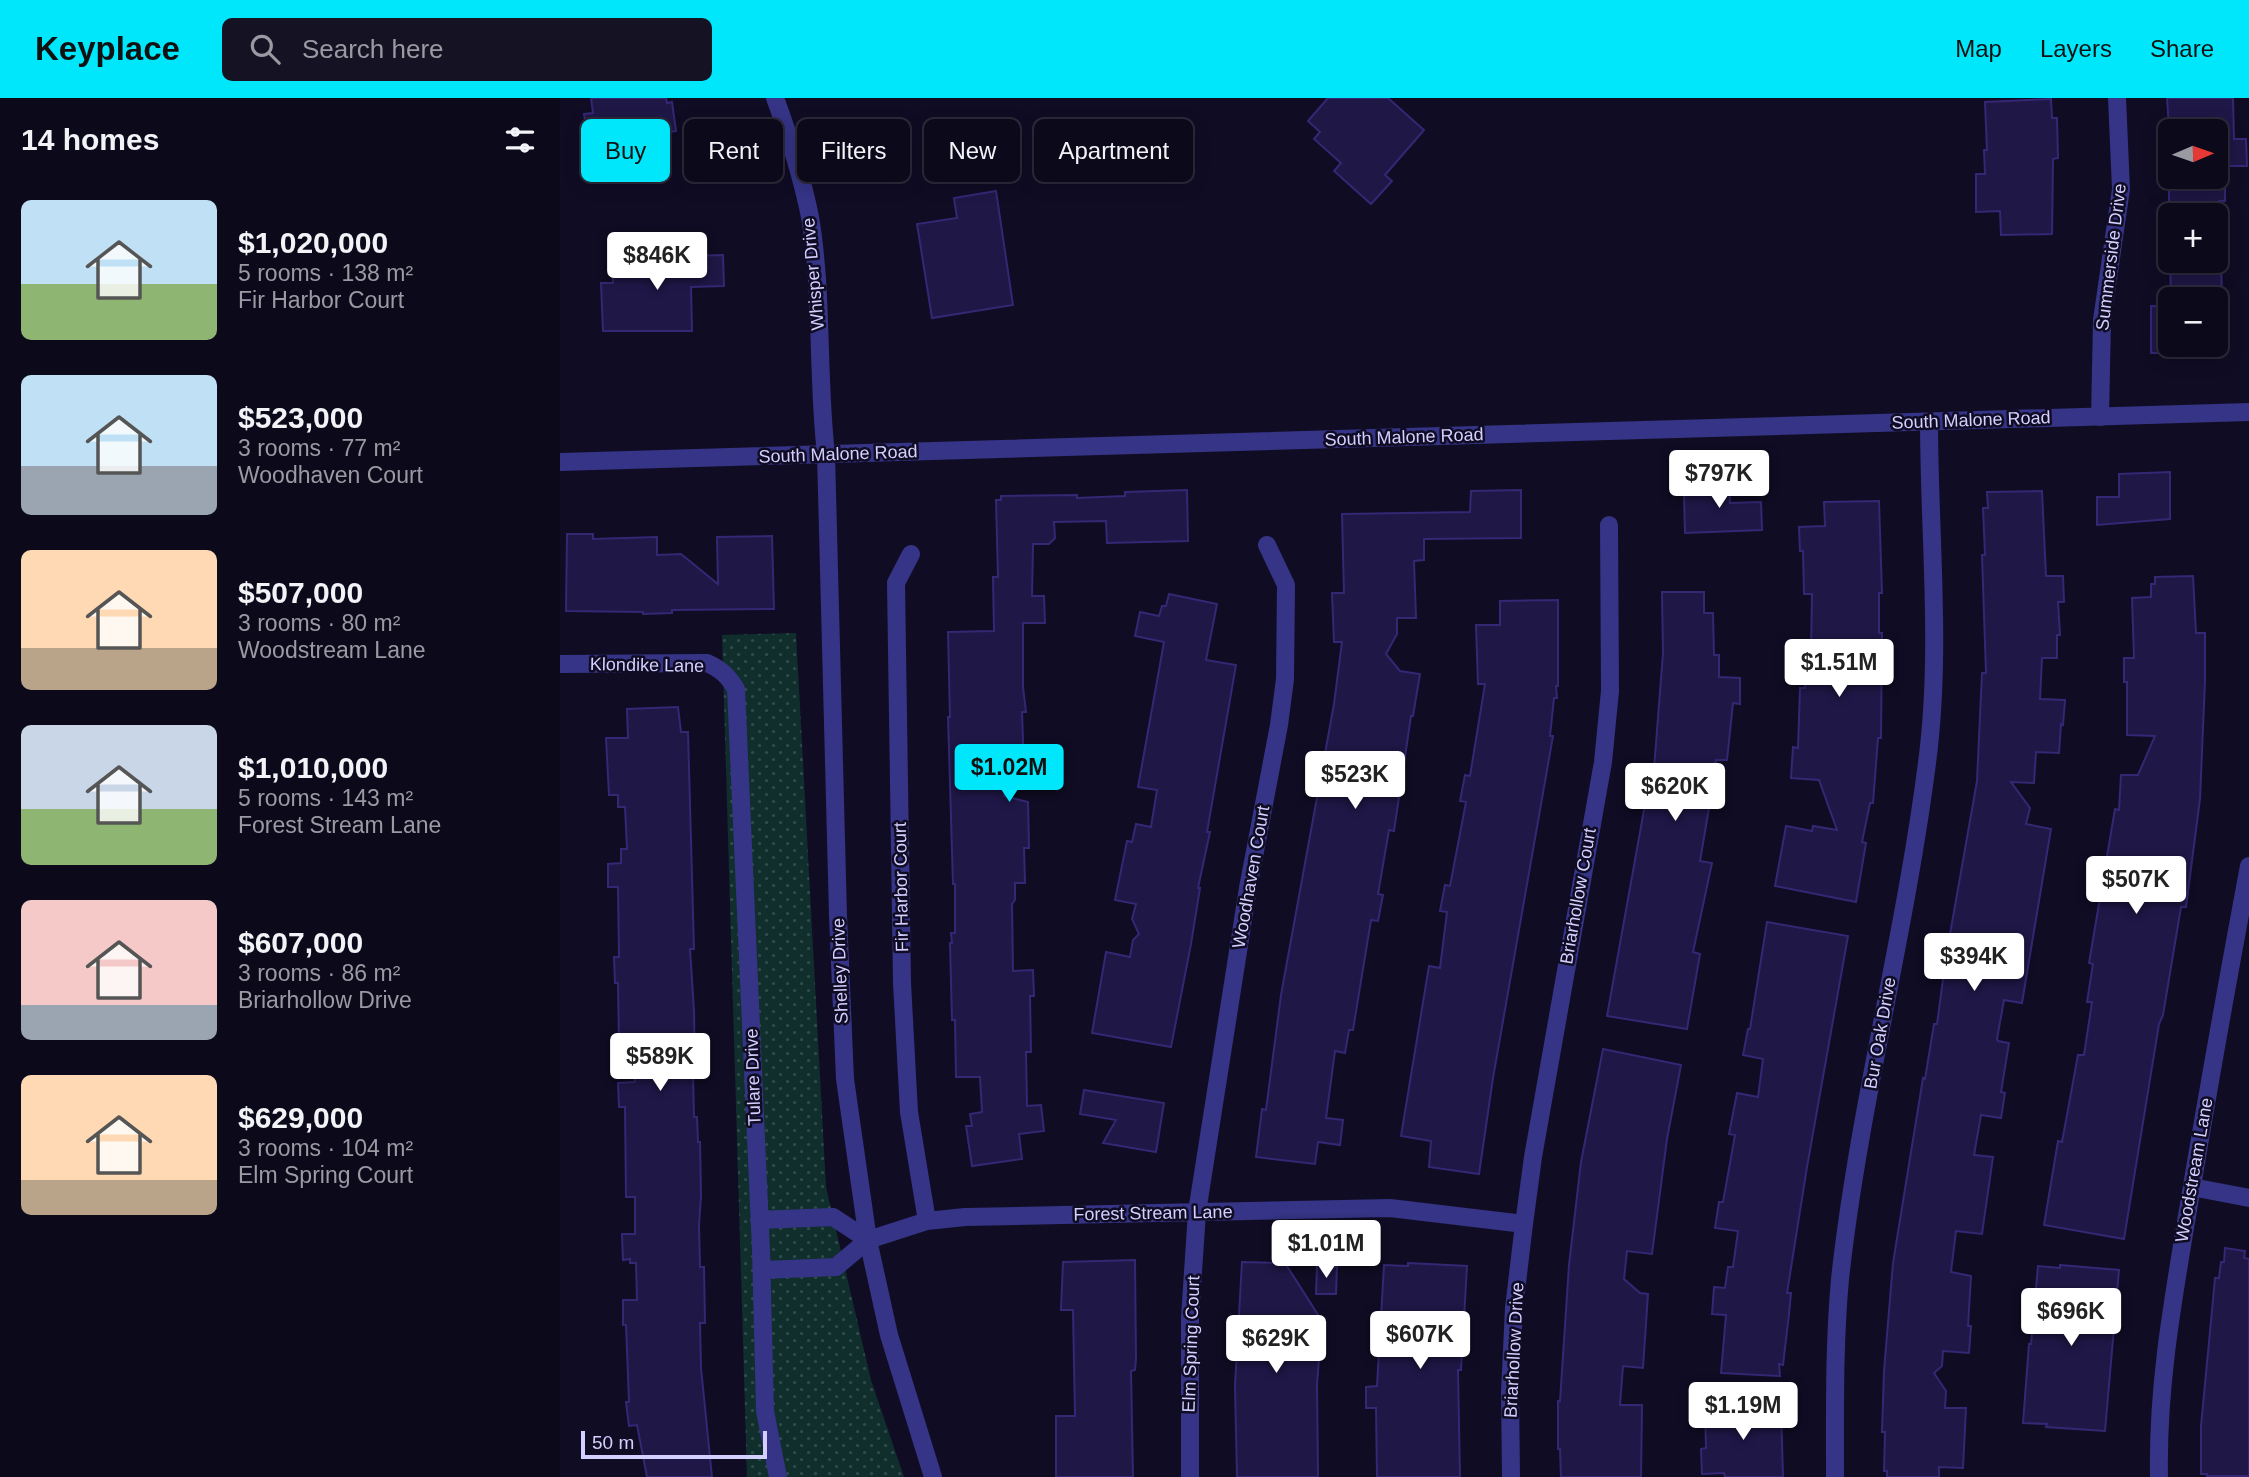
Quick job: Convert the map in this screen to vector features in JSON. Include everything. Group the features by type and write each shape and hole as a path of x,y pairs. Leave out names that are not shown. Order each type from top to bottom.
{"street":[{"name":"Whisper Drive","path":"775,98 810,217 815,259 826,454"},
{"name":"Summerside Drive","path":"2100,416 2102,320 2121,189 2117,98"},
{"name":"South Malone Road","path":"560,462 2249,412"},
{"name":"Bur Oak Drive","path":"1835,1477 1834,1388 1840,1280 1861,1138 1928,761 1934,680 1929,421"},
{"name":"Shelley Drive","path":"826,454 845,1079 868,1240 889,1335 933,1477"},
{"name":"Briarhollow Court","path":"1524,1224 1538,1129 1603,762 1610,691 1609,525"},
{"name":"Woodhaven Court","path":"1198,1212 1245,902 1279,725 1285,679 1286,585 1267,545"},
{"name":"Fir Harbor Court","path":"911,554 896,583 902,983 909,1112 926,1221"},
{"name":"Klondike Lane","path":"560,664 707,663 719,668 729,678"},
{"name":"Tulare Drive","path":"729,678 736,690 738,703 765,1411 778,1477"},
{"name":"Woodstream Lane","path":"2159,1477 2158,1435 2168,1324 2223,1000 2249,866"},
{"path":"2192,1187 2249,1198"},
{"name":"Forest Stream Lane","path":"761,1270 836,1267 868,1240 926,1221 965,1217 1390,1208 1524,1224"},
{"name":"Elm Spring Court","path":"1190,1477 1190,1317 1198,1212"},
{"path":"759,1220 833,1217 868,1240"},
{"name":"Briarhollow Drive","path":"1511,1477 1510,1392 1514,1308 1524,1224"}],"green space":[{"path":"796,633 826,1187 871,1380 904,1477 747,1477 722,635"}],"building":[{"path":"591,98 666,98 667,103 672,102 676,131 670,132 670,119 585,119 584,114 593,113"},
{"path":"1328,98 1388,98 1424,130 1385,175 1392,181 1371,204 1334,171 1341,163 1314,139 1320,132 1308,121"},
{"path":"2167,98 2233,98 2234,139 2246,139 2247,166 2228,166 2228,119 2168,119"},
{"path":"2051,99 2052,118 2057,118 2058,158 2053,159 2052,234 2001,235 2000,211 1976,212 1976,174 1985,174 1984,150 1987,150 1985,102"},
{"path":"2169,189 2225,189 2225,201 2219,203 2169,203"},
{"path":"996,191 1013,305 932,318 917,224 957,218 954,198"},
{"path":"723,255 724,286 691,287 692,331 603,331 601,283 613,283 612,258"},
{"path":"2170,273 2221,273 2222,287 2171,287"},
{"path":"2151,306 2158,306 2158,353 2151,353"},
{"path":"2170,472 2170,519 2097,525 2097,497 2119,497 2119,474"},
{"path":"1729,482 1730,503 1761,502 1762,530 1685,533 1684,496 1688,495 1688,484"},
{"path":"1187,490 1188,541 1107,543 1106,521 1054,522 1055,538 1049,544 1033,544 1032,596 1044,596 1045,623 1023,623 1023,687 1026,712 1022,712 1024,770 1009,767 1004,796 1028,802 1029,848 1024,848 1025,883 1015,883 1015,900 1012,904 1013,971 1033,970 1034,996 1030,996 1031,1052 1026,1052 1027,1106 1041,1105 1044,1131 1019,1134 1022,1159 972,1166 966,1126 972,1126 970,1114 982,1112 980,1077 956,1077 955,1020 952,1020 950,943 951,933 955,933 955,884 948,717 948,632 994,631 993,577 998,577 996,500 1001,500 1001,496 1077,495 1077,498 1125,496 1125,492"},
{"path":"1521,490 1521,538 1424,539 1424,560 1414,561 1416,618 1397,618 1397,634 1386,654 1400,671 1420,674 1394,831 1389,830 1378,894 1383,895 1378,921 1371,920 1353,1030 1349,1030 1345,1053 1335,1051 1326,1118 1343,1120 1340,1145 1318,1142 1315,1164 1256,1157 1262,1109 1266,1110 1281,995 1334,704 1342,642 1334,642 1332,593 1344,593 1342,514 1470,512 1471,491"},
{"path":"2042,491 2046,576 2063,576 2064,602 2058,602 2060,635 2057,635 2057,658 2042,658 2040,699 2065,700 2063,725 2061,724 2059,753 2036,752 2034,783 2011,782 2030,808 2026,824 2051,829 2022,1003 2004,1000 1997,1039 2009,1043 2001,1092 2005,1093 2001,1118 1981,1115 1974,1155 1993,1157 1982,1234 1956,1231 1951,1272 1971,1276 1969,1353 1943,1351 1942,1366 1934,1373 1946,1391 1945,1408 1966,1408 1963,1468 1939,1467 1939,1477 1887,1477 1887,1471 1884,1471 1885,1432 1882,1432 1893,1263 1923,1078 1925,1079 1934,1024 1937,1024 1977,781 1982,673 1986,673 1983,508 1988,508 1987,492"},
{"path":"1879,501 1882,593 1879,593 1879,633 1882,633 1881,738 1878,738 1873,803 1870,803 1862,842 1866,843 1856,902 1775,886 1786,826 1812,831 1813,826 1837,830 1819,780 1791,778 1793,747 1798,748 1800,688 1805,688 1807,653 1811,653 1812,594 1804,594 1803,551 1800,551 1799,527 1825,526 1824,502"},
{"path":"567,534 593,534 593,539 657,537 657,555 681,554 718,584 717,537 772,536 774,609 672,610 672,613 643,614 566,611"},
{"path":"2193,576 2196,633 2205,633 2200,799 2186,907 2181,907 2163,1015 2159,1024 2124,1239 2044,1225 2058,1141 2062,1142 2078,1055 2084,1055 2092,1002 2087,1002 2093,964 2089,963 2115,809 2119,810 2121,775 2138,775 2155,736 2127,735 2124,658 2134,658 2132,598 2151,597 2151,584 2155,584 2155,577"},
{"path":"1662,592 1704,592 1704,613 1713,613 1714,655 1719,655 1719,677 1740,678 1740,704 1733,703 1727,760 1716,760 1708,801 1710,802 1700,861 1712,863 1693,952 1700,954 1687,1029 1607,1016 1649,782 1653,782 1663,653"},
{"path":"1169,594 1217,604 1206,660 1236,665 1191,944 1171,1047 1092,1033 1106,952 1130,957 1133,940 1139,934 1132,919 1136,904 1115,900 1127,841 1132,842 1136,824 1151,827 1157,790 1138,787 1164,642 1135,636 1140,612 1159,616 1162,606 1166,606"},
{"path":"1558,600 1558,686 1550,736 1553,736 1493,1078 1479,1174 1429,1167 1431,1141 1401,1136 1429,966 1440,968 1447,912 1440,911 1445,885 1450,886 1466,802 1460,801 1465,775 1470,776 1485,684 1478,684 1476,625 1500,625 1500,601"},
{"path":"678,707 681,732 688,732 694,949 690,949 694,1011 694,1117 697,1117 700,1142 700,1267 704,1267 705,1323 700,1323 701,1368 712,1477 647,1477 637,1425 629,1426 626,1402 629,1402 623,1300 637,1300 636,1263 630,1263 630,1259 623,1260 622,1234 635,1234 635,1197 626,1197 625,1107 619,1107 618,1083 635,1082 631,1045 619,1045 618,983 615,983 614,957 619,957 618,887 608,887 608,864 621,863 621,849 627,849 625,807 618,807 618,795 609,795 606,738 628,738 627,709"},
{"path":"1767,922 1848,936 1787,1293 1791,1293 1783,1365 1779,1364 1780,1376 1721,1373 1726,1315 1712,1314 1714,1287 1725,1288 1728,1267 1733,1267 1738,1231 1715,1228 1719,1202 1723,1202 1735,1135 1729,1134 1737,1093 1758,1097 1763,1059 1743,1055 1750,1029"},
{"path":"1603,1049 1681,1065 1667,1139 1652,1254 1627,1251 1624,1279 1640,1293 1648,1294 1643,1368 1623,1366 1620,1405 1642,1405 1641,1477 1561,1477 1558,1401 1569,1265 1581,1162"},
{"path":"1084,1090 1164,1103 1156,1152 1103,1143 1116,1120 1080,1114"},
{"path":"2225,1248 2245,1251 2244,1258 2249,1259 2249,1476 2201,1474 2201,1426 2215,1278 2219,1278"},
{"path":"1135,1260 1136,1359 1135,1370 1131,1371 1133,1477 1056,1477 1056,1416 1075,1416 1073,1310 1061,1310 1063,1262"},
{"path":"1242,1262 1285,1263 1322,1321 1317,1384 1318,1477 1237,1477 1235,1385"},
{"path":"1408,1263 1467,1266 1461,1370 1458,1370 1460,1477 1377,1477 1376,1408 1366,1408 1366,1387 1377,1386 1384,1265 1408,1266"},
{"path":"2060,1265 2119,1270 2105,1431 2023,1423 2038,1266 2060,1268"},
{"path":"1317,1266 1337,1267 1336,1294 1316,1294"},
{"path":"1710,1406 1781,1407 1783,1477 1725,1477 1724,1473 1702,1474 1701,1449 1706,1448 1705,1411 1710,1411"}]}
